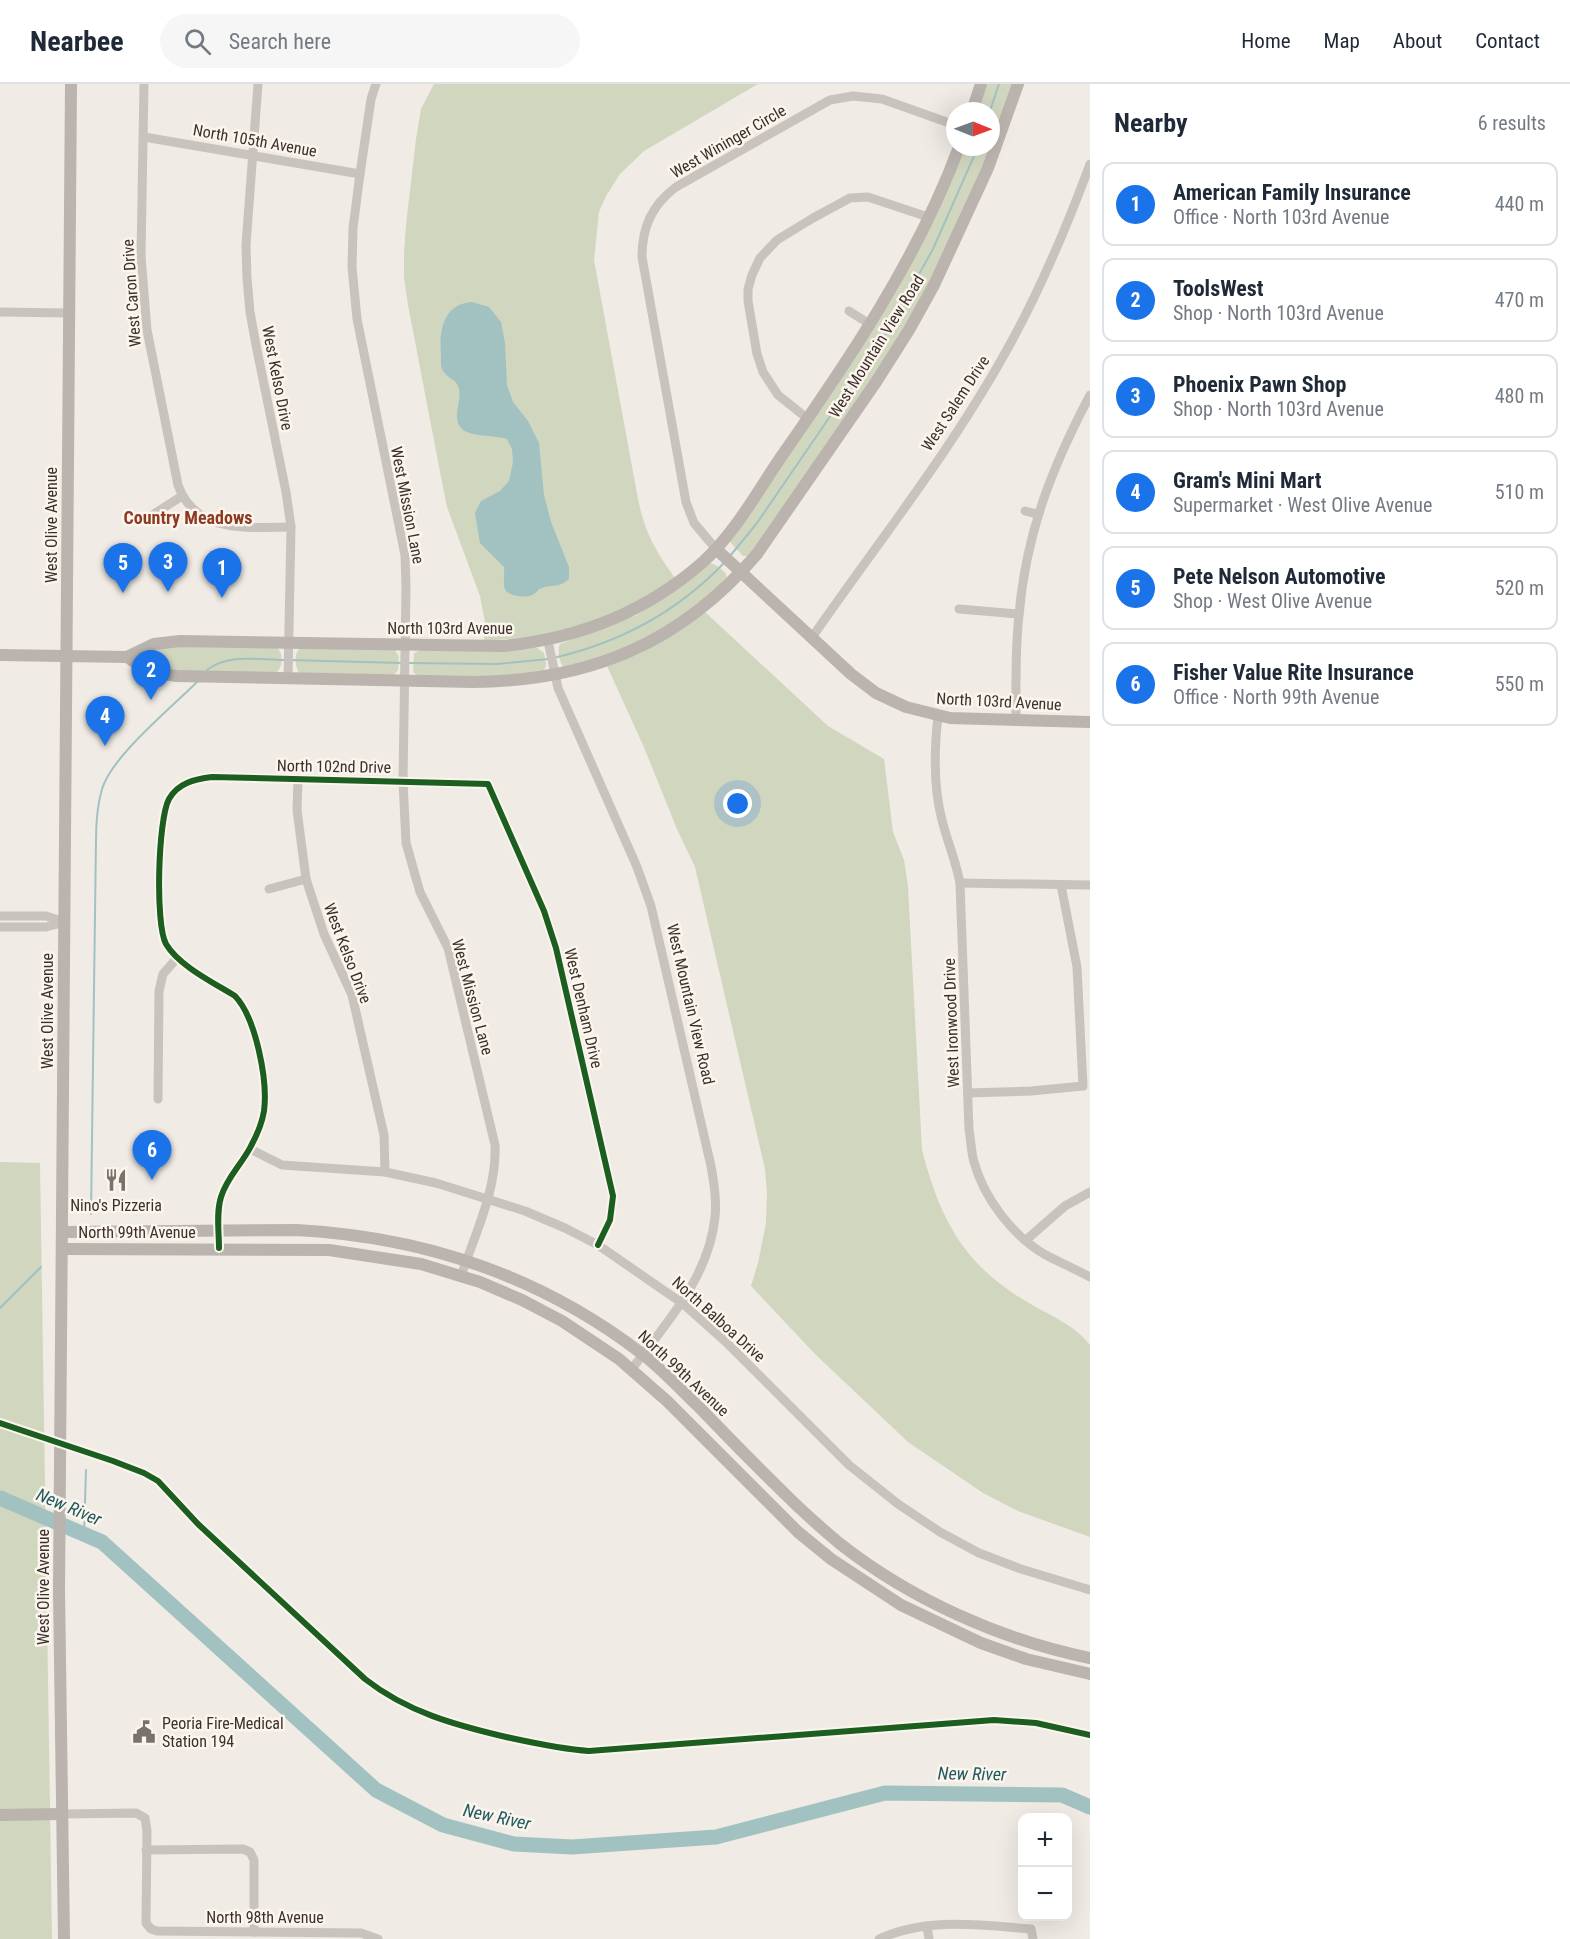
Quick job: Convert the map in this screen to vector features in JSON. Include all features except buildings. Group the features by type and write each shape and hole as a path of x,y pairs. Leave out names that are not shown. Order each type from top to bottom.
{"main road":[{"name":"West Olive Avenue","path":"64,1939 59,1578 71,84"},
{"path":"975,102 981,84"},
{"name":"West Mountain View Road","path":"1000,126 1018,84"},
{"name":"West Mountain View Road","path":"716,549 871,325 901,273 955,156"},
{"name":"West Mountain View Road","path":"741,573 785,514 909,330 952,250 975,200 989,156"},
{"name":"North 103rd Avenue","path":"0,655 127,657 154,644 165,642 484,647 548,641 594,628 625,615 665,591 716,549 850,674 876,693 906,707 938,716 1090,722"},
{"name":"North 103rd Avenue","path":"127,657 164,675 495,682 554,676 614,658 661,635 702,608 741,573"},
{"name":"North 99th Avenue","path":"62,1232 297,1230 351,1234 424,1247 466,1260 528,1284 574,1307 643,1354 785,1494 838,1542 873,1567 936,1603 1009,1635 1090,1658"},
{"name":"North 99th Avenue","path":"62,1249 329,1250 421,1264 480,1282 545,1312 590,1339 632,1369 798,1532 840,1566 901,1605 945,1628 1026,1659 1090,1674"},
{"path":"798,1532 811,1518"},
{"path":"0,1815 62,1814"}],"street":[{"name":"West Caron Drive","path":"144,84 141,256 147,330 175,476 182,496"},
{"name":"West Kelso Drive","path":"258,84 246,245 250,312 291,527 288,678"},
{"name":"West Mission Lane","path":"376,84 371,99 360,174 353,228 352,267 362,342 405,555 404,822 410,863 420,892 447,948 495,1144 494,1173 488,1198 461,1276"},
{"name":"West Wininger Circle","path":"716,549 694,523 686,502 642,257 643,234 649,216 676,188 830,100 853,96 882,99 946,122"},
{"name":"North 105th Avenue","path":"144,136 360,174"},
{"name":"West Salem Drive","path":"811,639 933,466 987,383 1043,278 1090,164"},
{"path":"1080,192 1090,196"},
{"path":"808,419 778,395 764,372 757,354 748,289 760,258 766,250 784,236 850,198 868,196 928,217"},
{"name":"West Mountain View Road","path":"849,311 871,325"},
{"path":"0,312 69,313"},
{"path":"1016,720 1018,614 1027,557 1037,514 1062,450 1090,395"},
{"path":"147,519 182,496 199,514 217,523 244,527 291,527"},
{"path":"1024,511 1037,514"},
{"path":"959,609 1018,614"},
{"name":"West Mountain View Road","path":"548,641 554,676 646,888 711,1166 716,1214 711,1244 700,1273 682,1303 632,1369"},
{"name":"West Ironwood Drive","path":"938,716 934,752 937,798 960,883 969,1130 974,1162 984,1188 998,1211 1026,1240 1043,1253 1090,1277"},
{"name":"North 102nd Drive","path":"177,958 165,943 160,926 159,909 162,818 169,798 181,785 198,778 212,777 488,784"},
{"name":"West Kelso Drive","path":"298,780 297,810 306,879 324,934 352,995 384,1135 385,1172"},
{"name":"West Denham Drive","path":"488,784 544,911 556,948 613,1196 610,1220 598,1245"},
{"path":"269,889 306,879"},
{"path":"960,883 1090,885"},
{"path":"968,1093 1031,1091 1083,1086 1077,967 1061,885"},
{"path":"0,916 46,916 65,922"},
{"path":"0,927 46,927 65,922"},
{"path":"158,1099 159,991 164,974 177,958 241,1002 252,1024 264,1079 265,1095 261,1122 250,1149 228,1180 222,1194 218,1214 219,1248"},
{"name":"North Balboa Drive","path":"250,1149 282,1165 385,1172 436,1183 525,1211 598,1245 682,1303 728,1344 849,1465 898,1504 940,1532 979,1553 1021,1569 1090,1590"},
{"path":"1026,1240 1065,1206 1090,1192"},
{"path":"62,1814 136,1813 145,1818 146,1850 243,1849 250,1852 254,1860 254,1932"},
{"name":"North 98th Avenue","path":"146,1850 147,1923 151,1929 157,1931 361,1933 378,1939"},
{"path":"879,1939 905,1930 927,1926 966,1924 1031,1929 1033,1939"},
{"path":"927,1926 929,1939"}],"green space":[{"path":"434,84 758,84 644,151 620,174 599,212 594,260 638,499 652,541 675,578 648,597 609,617 545,636 484,641 485,622 480,596 447,507 404,278 406,225 416,139 421,109"},
{"path":"986,84 1013,84 1000,118 1000,102 980,102"},
{"path":"960,156 987,156 961,223 907,326 751,556 743,556 730,542 876,326 902,282"},
{"path":"709,563 723,570 727,580 681,618 614,654 564,668 559,656 560,644 637,615"},
{"path":"705,612 828,726 884,759 893,832 904,860 908,886 922,1150 929,1176 948,1221 974,1259 990,1276 1010,1291 1071,1327 1090,1345 1090,1537 1018,1511 983,1493 908,1442 816,1355 751,1286 766,1223 765,1169 695,867 607,666"},
{"path":"164,646 276,647 281,656 281,664 276,673 172,673 149,663 150,653"},
{"path":"536,647 544,653 546,664 544,672 512,677 418,676 413,672 414,653 424,649"},
{"path":"300,648 395,650 399,657 398,670 393,676 300,674 296,654"},
{"path":"0,1162 40,1163 52,1939 0,1939"}],"water":[{"path":"472,302 489,307 501,322 505,343 507,385 513,402 528,421 539,443 544,495 551,522 569,567 569,579 566,582 542,588 528,596 516,596 506,591 504,567 480,543 475,513 481,501 500,491 509,481 513,462 512,449 507,439 466,432 462,429 457,420 460,394 458,386 441,366 441,336 445,320 455,308"}],"waterway":[{"path":"993,102 999,84"},
{"path":"730,556 757,523 881,342 933,249 974,156"},
{"path":"553,658 601,644 646,623 687,596 724,563"},
{"path":"207,670 234,659 284,660"},
{"path":"407,663 497,664 548,659"},
{"path":"290,660 401,663"},
{"path":"91,1214 96,834 99,802 102,789 117,762 197,682"},
{"path":"0,1308 41,1267"},
{"path":"84,1534 86,1470"},
{"name":"New River","path":"0,1498 102,1542 376,1790 443,1825 514,1844 572,1847 716,1837 885,1793 1062,1795 1090,1807"}],"cycle path":[{"path":"219,1248 219,1203 227,1183 253,1142 264,1111 262,1067 249,1019 235,996 188,967 166,944 160,916 159,895 162,827 169,799 182,786 199,779 212,777 488,784 544,911 556,948 613,1196 610,1220 598,1245"},
{"path":"0,1423 113,1461 158,1481 198,1524 365,1679 415,1709 468,1728 537,1744 589,1751 994,1720 1036,1723 1090,1735"}],"place":[{"name":"Phoenix Pawn Shop","path":"168,592"},
{"name":"Pete Nelson Automotive","path":"123,593"},
{"name":"American Family Insurance","path":"222,598"},
{"name":"ToolsWest","path":"151,700"},
{"name":"Gram's Mini Mart","path":"105,746"},
{"name":"Nino's Pizzeria","path":"116,1180"},
{"name":"Fisher Value Rite Insurance","path":"152,1180"},
{"name":"Peoria Fire-Medical Station 194","path":"144,1732"}],"district":[{"name":"Country Meadows","path":"188,518"}]}
